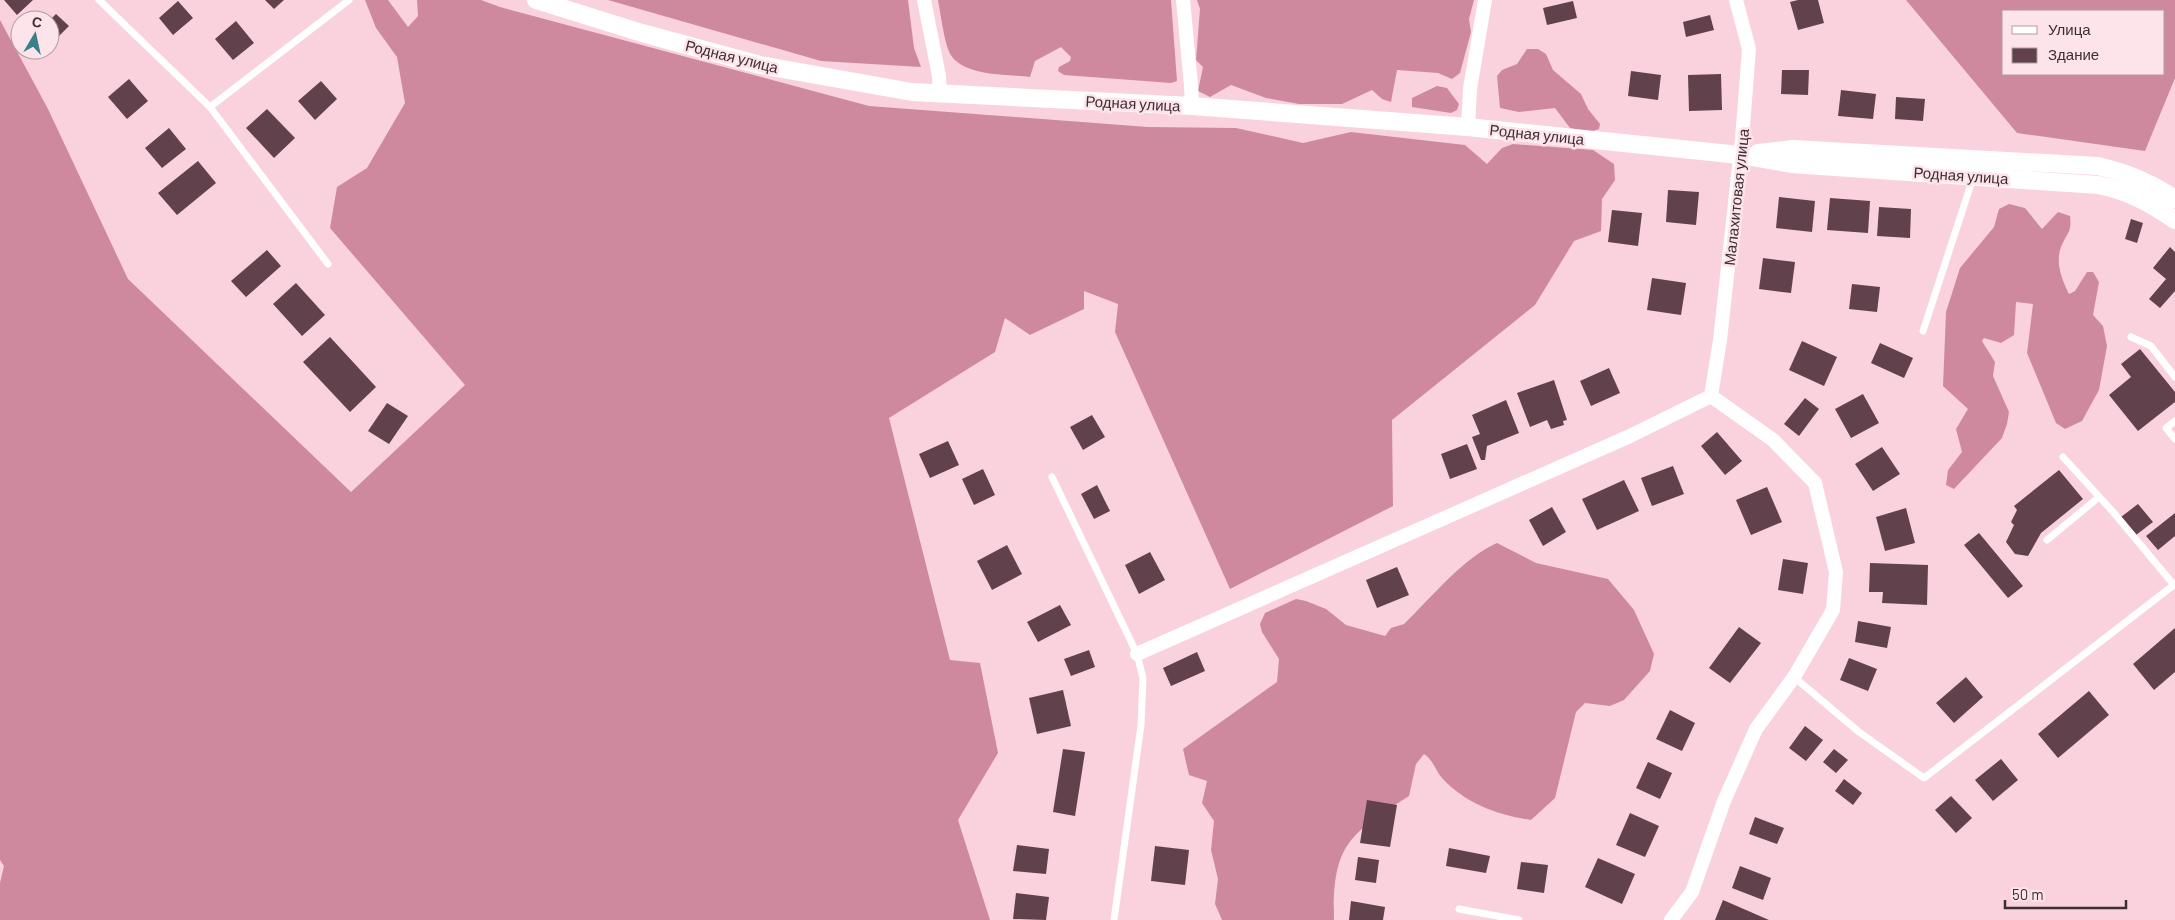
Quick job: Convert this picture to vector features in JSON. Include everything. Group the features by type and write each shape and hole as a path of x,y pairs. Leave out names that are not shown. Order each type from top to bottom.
{"street":[{"name":"Родная улица","path":"536,0 642,34 760,65 912,92 940,95 1192,106 1468,127 1740,155 1792,164 2098,184 2123,190 2156,206 2175,220"},
{"path":"924,0 939,76 940,95"},
{"path":"1183,0 1192,106"},
{"path":"1468,127 1470,89 1485,0"},
{"name":"Малахитовая улица","path":"1711,396 1720,340 1750,49 1736,0"},
{"name":"Родная улица","path":"1740,155 1793,149 2098,166 2132,175 2154,185 2175,199"},
{"path":"1137,654 1621,440 1711,396 1773,440 1815,483 1836,572 1833,610 1794,677 1756,728 1724,801 1692,892 1671,920"}],"lane":[{"path":"100,0 210,107 328,264"},
{"path":"210,107 349,0"},
{"path":"1923,331 1974,175"},
{"path":"2131,336 2151,346 2175,377"},
{"path":"2175,421 2166,428 2175,439"},
{"path":"1794,677 1859,732 1924,778 2174,584 2063,457"},
{"path":"1052,477 1137,654 1143,678 1141,725 1114,920"},
{"path":"2047,540 2099,497"},
{"path":"1459,909 1519,920"}],"shaded area":[{"path":"365,0 388,0 408,27 418,16 417,0 481,0 500,7 869,106 1148,127 1236,128 1303,143 1351,132 1465,145 1487,164 1502,148 1513,144 1593,150 1614,164 1615,180 1602,199 1601,231 1574,241 1535,305 1392,420 1393,506 1230,589 1115,332 1118,304 1084,291 1084,309 1030,335 1005,318 995,352 889,418 950,660 980,663 998,753 958,820 990,920 0,920 0,883 4,866 0,860 0,20 10,39 10,60 22,60 48,109 128,279 351,492 465,385 330,228 337,187 367,168 405,103 397,57 376,28"},
{"path":"608,0 908,0 914,48 921,67 821,61"},
{"path":"938,0 1171,0 1177,81 1171,83 1064,75 1058,71 1059,67 1070,61 1071,57 1061,47 1035,61 1030,77 996,74 972,69 961,65 953,58 948,49"},
{"path":"1197,0 1474,0 1469,19 1471,32 1460,73 1452,79 1438,73 1397,70 1391,102 1382,99 1372,90 1342,104 1299,104 1266,98 1231,85 1210,97 1198,91 1203,67 1196,60 1200,9"},
{"path":"1906,0 2175,0 2175,78 2145,151 2017,133"},
{"path":"1527,49 1538,49 1546,54 1553,70 1581,94 1588,109 1600,124 1599,129 1590,132 1570,128 1555,108 1519,112 1500,108 1497,76 1502,70 1517,64"},
{"path":"1437,86 1447,88 1459,104 1457,110 1451,113 1412,107 1412,98"},
{"path":"2009,204 2025,208 2042,229 2058,212 2070,216 2070,229 2059,253 2059,265 2069,294 2075,291 2087,272 2093,272 2099,282 2093,315 2103,326 2107,346 2099,390 2082,421 2065,429 2056,423 2027,353 2033,304 2016,302 2014,335 2001,343 1984,338 1982,341 1995,362 1993,376 2009,412 2007,424 2002,438 1954,489 1946,485 1948,470 1962,452 1956,429 1968,409 1943,386 1946,312 1960,268 1994,227 1999,209"},
{"path":"1497,543 1536,563 1608,579 1634,610 1654,654 1650,671 1624,700 1610,706 1585,703 1576,712 1555,798 1531,820 1483,807 1461,795 1442,778 1424,754 1416,764 1409,796 1359,832 1341,857 1334,894 1334,920 1222,920 1215,904 1218,879 1211,850 1214,821 1202,803 1207,781 1189,775 1183,749 1277,682 1279,659 1262,632 1260,624 1265,613 1296,599 1326,609 1346,625 1385,636 1391,628 1404,624 1448,579 1472,558"}],"building":[{"path":"4,0 33,0 22,10 13,10"},
{"path":"265,0 284,0 274,9"},
{"path":"1818,0 1824,23 1798,30 1790,2"},
{"path":"178,1 193,18 173,35 159,18"},
{"path":"1573,1 1577,18 1547,25 1543,8"},
{"path":"1710,15 1714,30 1686,37 1683,22"},
{"path":"60,18 69,26 60,35"},
{"path":"236,21 254,43 233,60 215,39"},
{"path":"1782,70 1809,70 1808,95 1781,94"},
{"path":"1631,71 1661,75 1658,100 1628,96"},
{"path":"1721,74 1722,110 1689,111 1688,75"},
{"path":"129,79 148,101 127,119 108,97"},
{"path":"321,81 337,99 315,120 298,101"},
{"path":"1841,90 1876,94 1873,119 1838,116"},
{"path":"1896,97 1925,99 1923,121 1895,119"},
{"path":"267,109 295,138 274,158 246,128"},
{"path":"169,128 186,149 162,168 145,148"},
{"path":"198,161 216,183 177,215 158,193"},
{"path":"1668,190 1699,192 1696,225 1666,222"},
{"path":"1779,197 1815,201 1812,232 1776,228"},
{"path":"1830,198 1870,201 1868,233 1827,230"},
{"path":"1879,207 1911,209 1910,238 1877,236"},
{"path":"1612,210 1642,213 1638,246 1608,242"},
{"path":"2131,219 2143,223 2137,243 2125,239"},
{"path":"2170,247 2175,252 2175,291 2160,308 2149,299 2166,279 2153,268"},
{"path":"267,250 281,266 246,297 231,281"},
{"path":"1763,258 1795,262 1791,293 1759,289"},
{"path":"1652,278 1686,283 1681,315 1647,310"},
{"path":"296,283 325,315 302,336 273,304"},
{"path":"1852,284 1880,287 1877,312 1849,309"},
{"path":"330,337 376,387 350,412 303,362"},
{"path":"1802,341 1837,357 1824,386 1789,370"},
{"path":"1880,343 1913,358 1904,378 1871,363"},
{"path":"2140,349 2175,392 2175,402 2138,431 2109,395 2131,377 2121,364"},
{"path":"1609,368 1620,393 1591,406 1580,381"},
{"path":"1554,380 1567,420 1563,421 1564,425 1551,429 1547,420 1530,427 1517,393"},
{"path":"1863,394 1879,423 1851,438 1835,409"},
{"path":"1805,398 1819,409 1799,436 1784,424"},
{"path":"1506,400 1519,433 1487,446 1485,460 1481,460 1472,437 1480,434 1472,415"},
{"path":"387,403 408,416 389,444 368,431"},
{"path":"1092,415 1105,437 1083,450 1070,427"},
{"path":"1717,432 1742,461 1725,475 1701,446"},
{"path":"948,441 959,465 930,478 919,454"},
{"path":"1467,444 1477,469 1450,479 1441,454"},
{"path":"1882,447 1900,474 1873,491 1855,464"},
{"path":"1673,466 1684,494 1652,506 1641,478"},
{"path":"983,469 995,495 974,505 962,479"},
{"path":"2059,470 2083,499 2041,533 2028,556 2015,554 2006,542 2014,525 2011,522 2017,510 2014,506"},
{"path":"1624,480 1639,511 1597,530 1582,499"},
{"path":"1097,485 1110,511 1094,519 1081,494"},
{"path":"1767,487 1782,522 1751,535 1736,500"},
{"path":"2138,504 2153,522 2136,535 2121,517"},
{"path":"1552,507 1566,532 1543,546 1529,520"},
{"path":"1906,508 1915,543 1885,551 1876,517"},
{"path":"2175,513 2175,536 2158,550 2146,536"},
{"path":"1979,533 2023,586 2008,598 1964,545"},
{"path":"1007,545 1022,574 992,590 977,561"},
{"path":"1150,552 1165,580 1139,594 1125,565"},
{"path":"1783,559 1808,563 1803,594 1778,590"},
{"path":"1870,563 1928,565 1927,605 1882,603 1883,592 1869,592"},
{"path":"1397,567 1409,595 1377,608 1366,580"},
{"path":"1060,605 1071,625 1038,642 1027,622"},
{"path":"1858,621 1891,627 1887,648 1855,642"},
{"path":"1739,627 1761,643 1730,683 1709,668"},
{"path":"2175,628 2175,672 2154,690 2133,664"},
{"path":"1089,650 1095,667 1071,676 1064,659"},
{"path":"1197,652 1205,671 1171,686 1163,668"},
{"path":"1849,658 1877,669 1868,691 1840,680"},
{"path":"1966,677 1983,697 1954,723 1936,703"},
{"path":"1063,690 1071,726 1037,734 1029,698"},
{"path":"2089,691 2109,715 2058,758 2038,734"},
{"path":"1670,710 1695,723 1682,751 1656,739"},
{"path":"1805,726 1823,740 1806,761 1789,748"},
{"path":"1063,749 1085,752 1075,816 1053,812"},
{"path":"1834,749 1848,760 1836,773 1823,762"},
{"path":"2001,759 2018,780 1993,801 1975,780"},
{"path":"1648,762 1672,773 1660,799 1636,788"},
{"path":"1844,779 1862,793 1853,805 1835,791"},
{"path":"1951,796 1972,818 1956,833 1935,810"},
{"path":"1367,800 1397,805 1390,847 1360,843"},
{"path":"1630,813 1659,826 1645,857 1616,845"},
{"path":"1755,817 1784,828 1777,844 1749,834"},
{"path":"1017,845 1049,849 1046,874 1013,871"},
{"path":"1155,846 1189,850 1185,885 1151,881"},
{"path":"1449,848 1490,856 1486,873 1446,866"},
{"path":"1358,857 1379,860 1376,883 1355,880"},
{"path":"1598,858 1635,874 1622,904 1585,887"},
{"path":"1521,862 1548,865 1544,893 1517,889"},
{"path":"1740,866 1771,878 1763,900 1732,888"},
{"path":"1016,893 1049,897 1046,920 1013,919"},
{"path":"1723,900 1769,920 1715,920"},
{"path":"1351,901 1385,907 1383,920 1349,920"}]}
